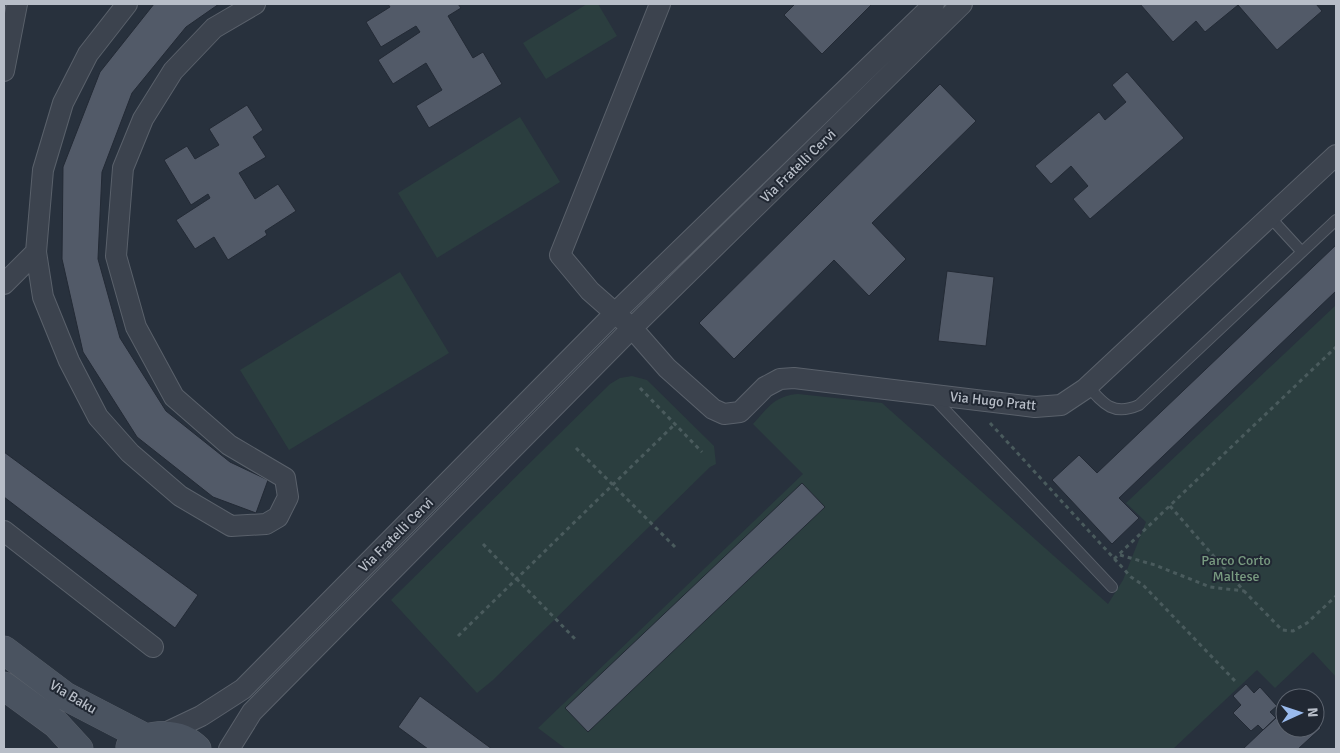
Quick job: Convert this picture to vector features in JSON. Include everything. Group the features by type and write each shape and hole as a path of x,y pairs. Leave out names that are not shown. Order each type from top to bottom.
{"main road":[{"name":"Via Baku","path":"4,650 64,696 145,741 179,738 197,749"},
{"path":"4,686 56,724 79,749"}],"street":[{"path":"4,70 17,4"},
{"path":"127,4 88,54 63,103 43,170 36,252 43,297 68,361 98,417 130,453 180,496 231,526 266,524 278,517 288,497 285,478 229,445 174,397 136,327 116,256 123,168 143,118 173,71 214,28 255,4"},
{"path":"632,328 590,291 560,255 660,4"},
{"name":"Via Fratelli Cervi","path":"145,741 201,716 243,689 615,313 934,4"},
{"name":"Via Fratelli Cervi","path":"229,749 252,712 632,328 962,4"},
{"name":"Via Hugo Pratt","path":"632,328 667,368 713,409 724,414 740,412 765,387 780,379 794,378 1035,407 1061,404 1088,386 1336,155"},
{"path":"4,284 36,252"},
{"path":"4,531 153,647"}],"lane":[{"path":"1270,217 1302,252"},
{"path":"1088,386 1103,403 1112,408 1121,410 1139,405 1336,220"},
{"path":"930,394 1112,587"}],"path":[{"path":"1114,559 1336,347"},
{"path":"640,388 702,452"},
{"path":"968,399 1131,577 1143,585 1236,682"},
{"path":"458,636 675,424"},
{"path":"576,448 675,548"},
{"path":"1170,506 1244,591 1282,630 1293,631 1308,624 1336,596"},
{"path":"483,544 577,641"},
{"path":"1119,555 1154,565 1210,587 1244,591"}],"green space":[{"path":"587,4 598,4 617,36 546,79 523,43"},
{"path":"520,117 560,182 437,258 398,193"},
{"path":"400,272 449,353 289,450 240,370"},
{"name":"Parco Corto Maltese","path":"1336,305 1336,677 1313,652 1275,688 1257,670 1173,749 566,749 538,728 803,474 753,424 772,404 783,397 798,394 882,403 1108,604 1123,580 1146,522 1126,503"},
{"path":"632,376 647,380 714,446 716,464 710,467 493,680 477,693 391,600 610,384 620,378"}],"building":[{"path":"154,4 219,4 186,27 132,93 102,172 98,259 120,338 166,411 230,462 268,480 256,513 213,497 137,437 83,352 62,259 63,167 100,72"},
{"path":"388,4 458,4 461,8 448,16 473,58 483,52 502,84 429,128 416,106 442,90 426,63 393,84 378,60 420,32 416,26 381,47 366,22 390,7"},
{"path":"795,4 872,4 822,54 784,15"},
{"path":"1140,4 1316,4 1322,11 1277,50 1238,5 1205,32 1196,21 1173,42"},
{"path":"1127,72 1184,138 1090,219 1073,199 1088,186 1071,166 1051,184 1035,166 1099,112 1105,120 1126,102 1112,85"},
{"path":"940,84 976,121 872,223 906,259 869,296 834,260 734,359 699,323"},
{"path":"247,105 263,130 253,137 266,157 239,173 255,199 278,184 296,211 265,231 267,235 228,260 214,237 195,249 176,220 210,198 208,194 191,205 164,160 187,146 195,159 219,145 209,129"},
{"path":"1336,245 1336,291 1119,498 1139,518 1112,544 1052,480 1079,455 1097,473"},
{"path":"947,271 994,277 986,346 938,341"},
{"path":"4,452 198,595 175,628 4,497"},
{"path":"802,483 825,507 588,732 565,708"},
{"path":"1246,684 1254,693 1260,687 1275,704 1275,708 1270,712 1275,719 1263,730 1258,725 1251,731 1233,713 1241,705 1233,696"},
{"path":"420,696 492,749 428,749 398,727"},
{"path":"1275,719 1275,738 1310,738 1298,749 1243,749"}]}
